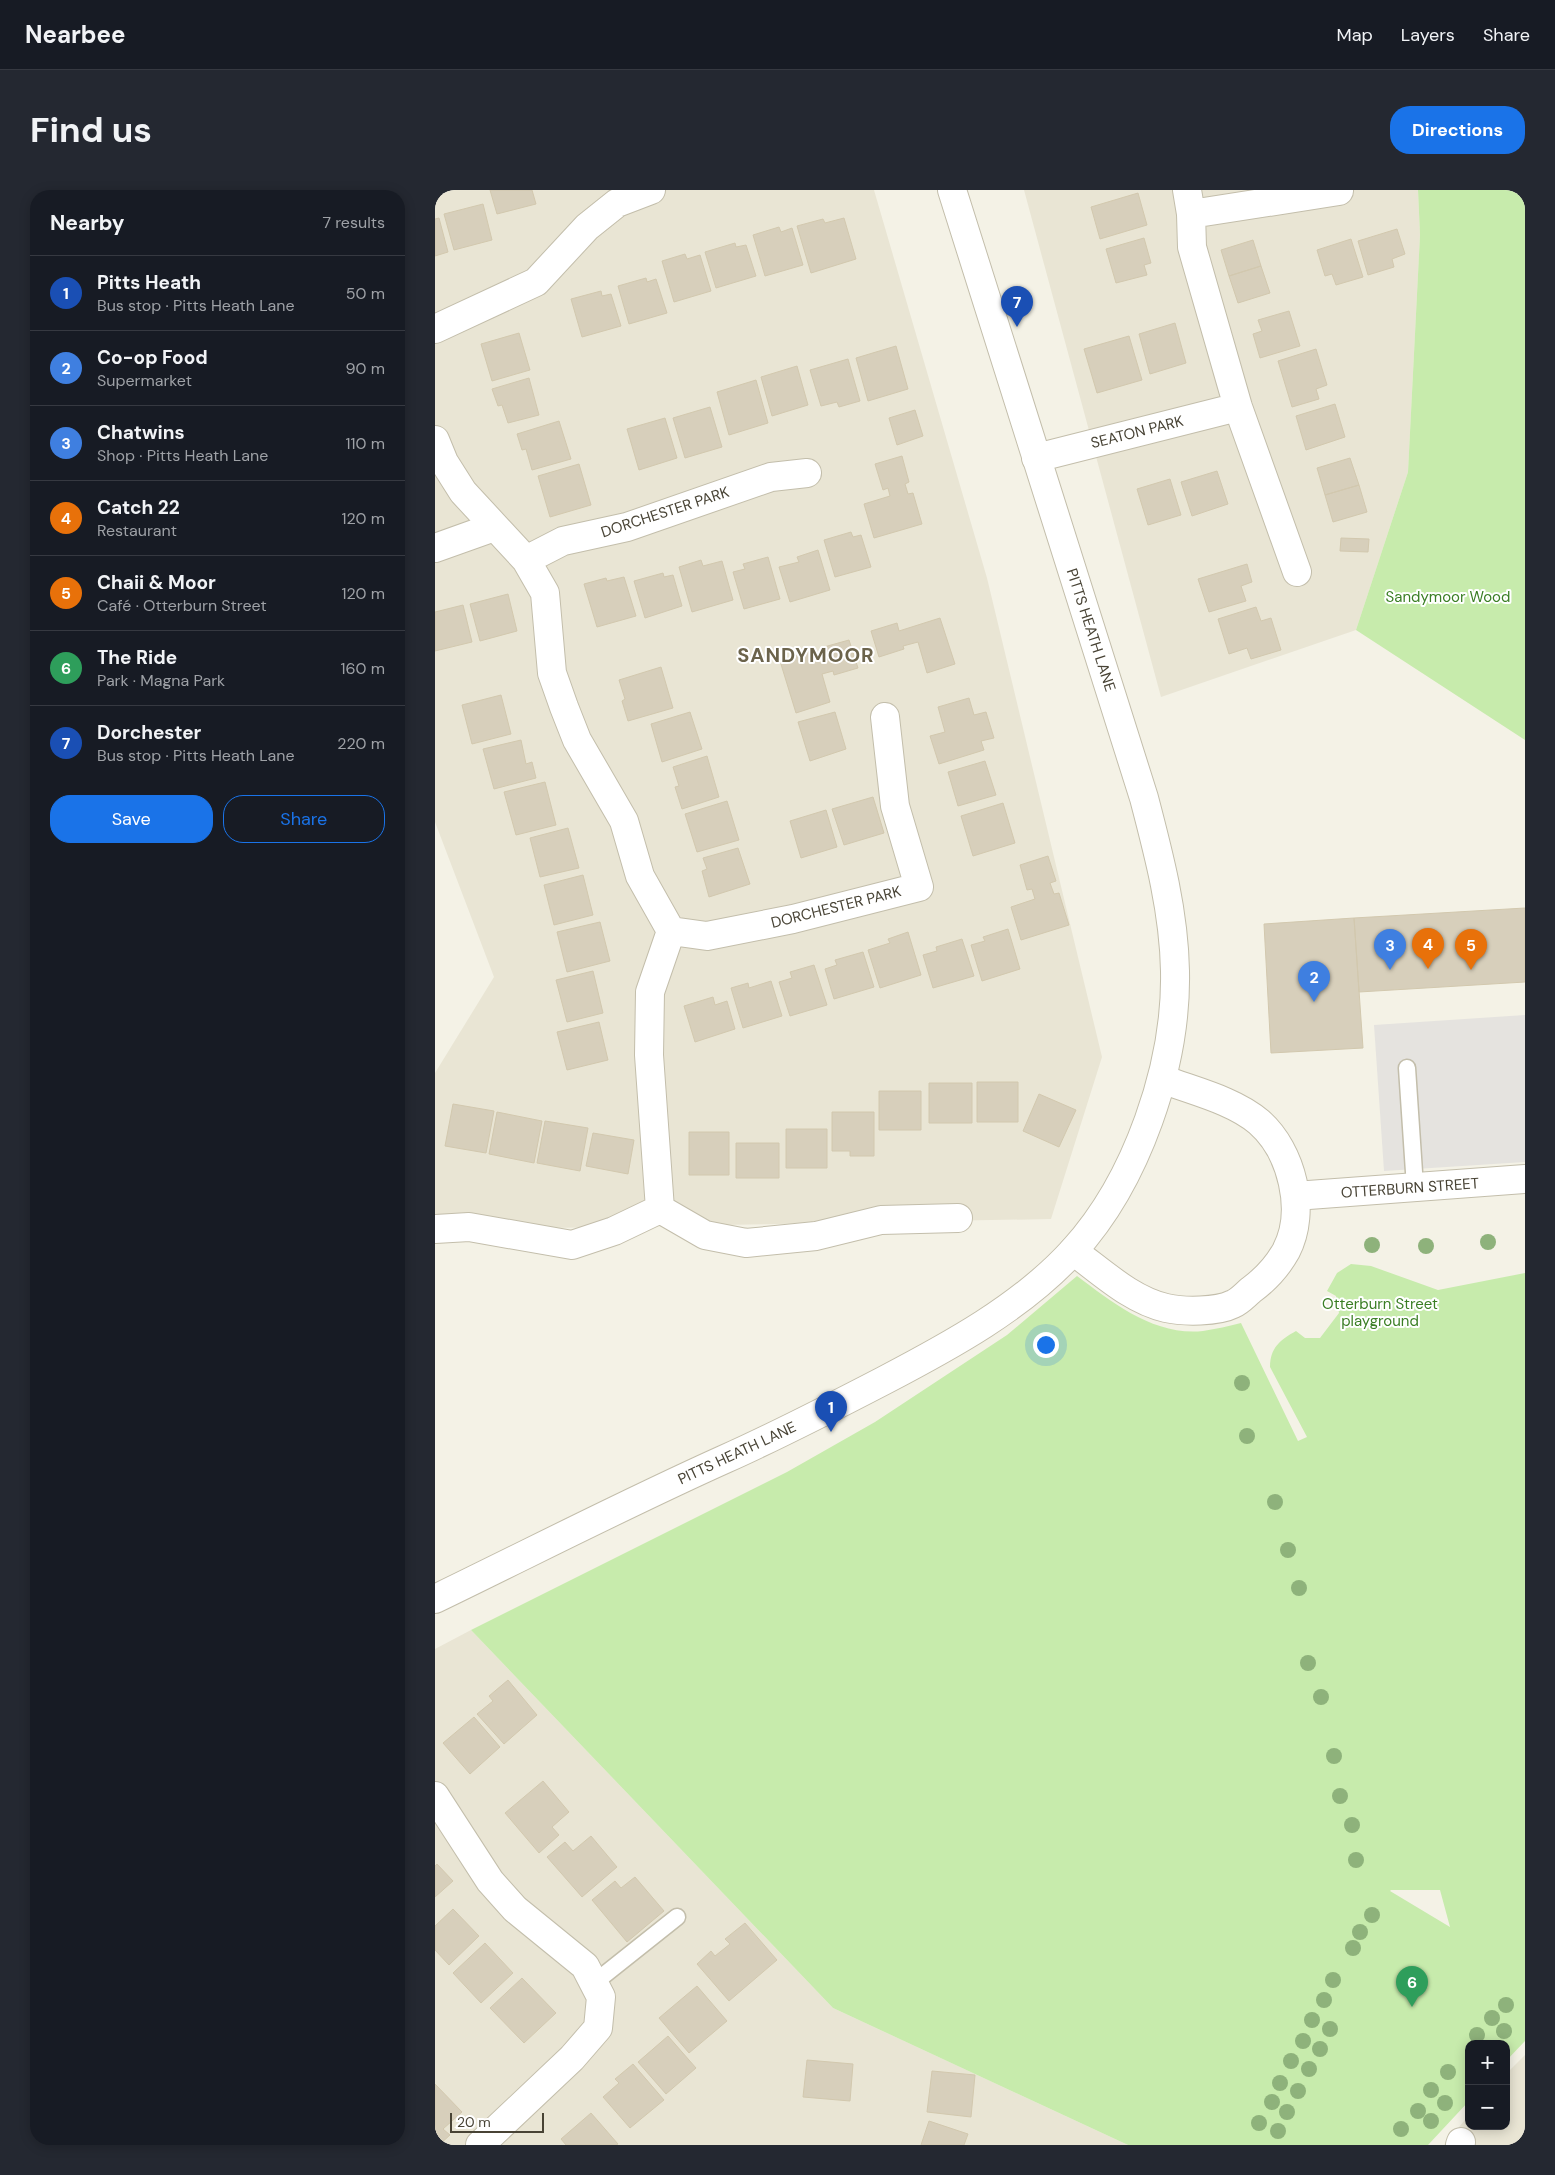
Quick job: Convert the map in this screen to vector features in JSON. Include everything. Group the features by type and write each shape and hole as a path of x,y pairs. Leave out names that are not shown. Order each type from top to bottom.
{"street":[{"path":"435,329 536,282 587,227 617,203 651,190"},
{"name":"PITTS HEATH LANE","path":"435,1599 636,1500 790,1430 930,1356 987,1321 1031,1290 1073,1251 1110,1200 1135,1153 1151,1114 1162,1079 1172,1028 1175,973 1165,882 1144,798 952,190"},
{"path":"1297,572 1237,407 1192,247 1189,202 1339,191"},
{"name":"SEATON PARK","path":"1036,458 1237,407"},
{"path":"435,440 444,462 463,492 527,560 545,593 552,673 564,707 577,740 625,821 640,876 671,931 650,992 649,1055 659,1209"},
{"name":"DORCHESTER PARK","path":"527,560 563,541 627,527 771,477 807,473"},
{"path":"435,548 494,526"},
{"name":"DORCHESTER PARK","path":"671,931 707,936 793,920 919,887 895,806 885,717"},
{"path":"1073,1251 1136,1297 1165,1308 1197,1311 1233,1304 1270,1276 1287,1250 1294,1222 1295,1196 1287,1163 1275,1141 1258,1122 1227,1104 1162,1079"},
{"name":"OTTERBURN STREET","path":"1295,1196 1525,1180"},
{"path":"659,1209 705,1235 746,1244 816,1236 881,1220 958,1218"},
{"path":"435,1229 469,1227 572,1245 614,1230 659,1209"},
{"path":"435,1796 491,1881 515,1909 585,1966 601,1997 598,2028 572,2058 480,2145"}],"lane":[{"path":"1407,1068 1415,1188"},
{"path":"594,1983 677,1917"}],"shaded area":[{"path":"435,190 874,190 987,578 1102,1057 1051,1219 435,1230 435,1073 494,977 435,822"},
{"path":"1024,190 1418,190 1420,235 1408,472 1356,630 1161,697"},
{"path":"1525,1015 1525,1162 1384,1171 1374,1025"},
{"path":"471,1630 833,2008 1128,2145 435,2145 435,1649"},
{"path":"1525,2055 1525,2145 1444,2145 1465,2120 1465,2130 1510,2130 1510,2070"}],"green space":[{"name":"Sandymoor Wood","path":"1418,190 1525,190 1525,740 1356,630 1408,472 1420,235"},
{"name":"Otterburn Street playground","path":"1351,1264 1371,1266 1438,1290 1525,1273 1525,2041 1510,2057 1510,2040 1465,2040 1465,2105 1428,2145 1128,2145 833,2008 471,1630 787,1472 875,1422 1007,1335 1077,1276 1135,1316 1168,1328 1185,1331 1203,1331 1241,1323 1298,1441 1307,1437 1270,1367 1270,1360 1277,1345 1296,1331 1305,1338 1320,1338 1339,1313 1336,1296 1327,1291 1337,1273","holes":["1440,1890 1450,1927 1390,1891"]}],"building":[{"path":"490,190 532,190 536,204 497,214"},
{"path":"1138,193 1147,225 1100,239 1091,207"},
{"path":"483,204 492,240 454,250 444,214"},
{"path":"439,218 448,252 435,256 435,219"},
{"path":"844,218 856,259 811,273 797,226 823,219 825,223"},
{"path":"779,227 781,232 792,228 803,265 765,276 753,235"},
{"path":"1397,229 1405,254 1392,259 1394,267 1368,275 1358,241"},
{"path":"1144,238 1151,263 1144,265 1147,275 1116,283 1106,249"},
{"path":"1351,239 1363,277 1336,285 1332,274 1325,276 1317,250"},
{"path":"1253,240 1261,266 1229,276 1221,250"},
{"path":"735,243 736,247 746,245 756,276 716,288 705,252"},
{"path":"685,254 687,259 700,255 711,291 674,302 662,261"},
{"path":"1261,266 1270,293 1238,303 1229,276"},
{"path":"646,278 647,282 656,279 667,313 629,324 618,286"},
{"path":"601,291 602,296 611,294 621,326 582,337 571,299"},
{"path":"1289,311 1300,346 1260,358 1253,334 1262,331 1258,320"},
{"path":"1175,323 1186,363 1150,374 1139,334"},
{"path":"519,333 530,370 492,381 481,344"},
{"path":"1129,336 1142,380 1097,393 1084,349"},
{"path":"896,346 908,389 868,401 856,358"},
{"path":"1316,349 1327,385 1316,389 1319,399 1292,407 1278,361"},
{"path":"848,359 860,401 839,407 837,402 821,406 810,370"},
{"path":"797,366 808,405 772,416 761,377"},
{"path":"529,378 539,415 508,423 502,405 498,406 492,389"},
{"path":"756,380 768,423 729,435 717,392"},
{"path":"1335,404 1345,437 1306,450 1296,416"},
{"path":"710,407 722,447 685,458 673,418"},
{"path":"915,410 923,436 897,445 889,418"},
{"path":"665,418 677,458 639,470 627,429"},
{"path":"559,421 571,459 532,470 526,449 522,450 517,434"},
{"path":"902,456 909,482 905,484 908,494 913,493 922,524 874,538 864,504 890,496 888,488 883,490 875,464"},
{"path":"1350,458 1359,485 1325,495 1317,468"},
{"path":"579,464 591,505 550,517 538,476"},
{"path":"1217,471 1228,504 1192,516 1181,482"},
{"path":"1170,479 1181,515 1148,525 1137,489"},
{"path":"1359,485 1367,512 1333,522 1325,495"},
{"path":"851,532 853,537 861,535 871,567 835,577 824,540"},
{"path":"1341,538 1369,539 1368,552 1340,551"},
{"path":"818,550 830,590 790,602 779,567 799,562 797,557"},
{"path":"768,557 780,599 744,609 733,572 745,569 743,564"},
{"path":"701,560 703,566 722,561 733,600 692,612 679,567"},
{"path":"1247,564 1252,582 1241,586 1246,601 1209,612 1198,579"},
{"path":"663,573 664,577 673,575 682,606 645,618 634,581"},
{"path":"624,577 636,616 597,627 584,584 606,578 607,581"},
{"path":"508,594 517,631 480,641 470,604"},
{"path":"463,605 472,642 435,651 435,612"},
{"path":"1256,607 1261,621 1271,618 1281,650 1251,659 1247,648 1229,654 1218,619"},
{"path":"940,618 955,664 927,673 918,642 903,646 904,649 879,657 871,631 897,623 899,631"},
{"path":"849,640 858,668 834,675 833,671 822,674 830,702 796,713 780,661 814,650 816,655 826,652 824,647"},
{"path":"661,667 673,708 628,721 622,701 625,699 619,680"},
{"path":"501,695 511,734 472,744 462,705"},
{"path":"969,698 974,715 986,712 994,738 981,741 984,750 939,764 930,736 945,732 938,707"},
{"path":"690,712 702,749 662,762 651,724"},
{"path":"835,712 846,749 810,761 798,722"},
{"path":"521,740 526,764 532,762 536,778 494,789 483,749"},
{"path":"707,756 719,797 682,809 675,787 679,786 673,767"},
{"path":"985,761 996,795 958,806 948,772"},
{"path":"545,782 556,825 516,835 504,792"},
{"path":"873,797 884,833 844,845 832,809"},
{"path":"727,801 739,840 697,852 685,814"},
{"path":"1003,803 1015,843 973,856 961,816"},
{"path":"826,810 837,847 801,858 790,821"},
{"path":"568,828 579,868 540,877 530,838"},
{"path":"738,848 750,884 709,897 702,871 707,869 703,858"},
{"path":"1048,856 1056,881 1050,883 1054,894 1059,893 1069,925 1021,940 1011,907 1035,899 1032,889 1027,890 1020,865"},
{"path":"583,875 593,915 554,925 544,885"},
{"path":"1525,908 1525,982 1359,992 1354,918"},
{"path":"1354,918 1363,1048 1271,1053 1264,924"},
{"path":"600,922 610,961 567,972 557,932"},
{"path":"1008,929 1020,969 982,981 971,945 985,941 983,937"},
{"path":"908,932 921,975 880,988 868,950 890,943 888,939"},
{"path":"962,939 974,976 933,988 923,955 937,951 936,947"},
{"path":"863,952 874,987 834,999 825,969 837,965 835,960"},
{"path":"814,965 827,1005 790,1016 779,982 792,978 790,972"},
{"path":"593,971 603,1013 567,1022 556,980"},
{"path":"771,981 782,1016 743,1028 731,988 748,983 749,988"},
{"path":"713,997 715,1005 727,1001 735,1029 695,1042 684,1006"},
{"path":"599,1022 608,1060 567,1070 557,1032"},
{"path":"977,1082 1018,1082 1018,1122 977,1122"},
{"path":"929,1083 972,1083 972,1123 929,1123"},
{"path":"879,1091 921,1091 921,1130 879,1130"},
{"path":"1039,1094 1076,1110 1059,1147 1023,1131"},
{"path":"453,1104 494,1111 486,1153 445,1146"},
{"path":"497,1112 542,1121 534,1163 489,1154"},
{"path":"832,1112 874,1112 874,1156 850,1156 850,1151 832,1151"},
{"path":"545,1121 588,1128 580,1171 537,1163"},
{"path":"786,1129 827,1129 827,1168 786,1168"},
{"path":"689,1132 729,1132 729,1175 689,1175"},
{"path":"593,1133 634,1140 628,1174 586,1166"},
{"path":"736,1143 779,1143 779,1178 736,1178"},
{"path":"508,1680 537,1715 504,1744 477,1714 493,1701 489,1696"},
{"path":"474,1717 500,1747 470,1774 443,1743"},
{"path":"543,1781 569,1812 552,1827 559,1835 539,1853 505,1813"},
{"path":"591,1836 617,1867 582,1897 547,1857 565,1842 573,1851"},
{"path":"437,1864 453,1881 435,1897 435,1866"},
{"path":"635,1877 664,1911 627,1942 592,1900 615,1881 621,1888"},
{"path":"453,1909 479,1936 449,1965 435,1950 435,1926"},
{"path":"745,1923 777,1960 729,2001 697,1964 711,1951 715,1956 730,1944 725,1939"},
{"path":"485,1943 513,1973 481,2003 453,1973"},
{"path":"522,1978 556,2013 524,2043 490,2008"},
{"path":"697,1986 727,2021 689,2053 659,2018"},
{"path":"668,2036 696,2068 666,2094 638,2062"},
{"path":"807,2060 853,2064 850,2101 803,2097"},
{"path":"633,2064 664,2100 630,2128 603,2097 619,2083 615,2079"},
{"path":"932,2071 975,2075 971,2117 927,2112"},
{"path":"435,2084 462,2112 443,2129 450,2135 439,2145 435,2145"},
{"path":"591,2113 618,2144 566,2145 561,2139"},
{"path":"929,2121 968,2134 964,2145 921,2145"}],"place":[{"name":"Dorchester","path":"1017,327"},
{"name":"Catch 22","path":"1428,969"},
{"name":"Chatwins","path":"1390,970"},
{"name":"Chaii & Moor","path":"1471,970"},
{"name":"Co-op Food","path":"1314,1002"},
{"name":"Pitts Heath","path":"831,1432"},
{"name":"The Ride","path":"1412,2007"}],"district":[{"name":"SANDYMOOR","path":"806,655"}]}
